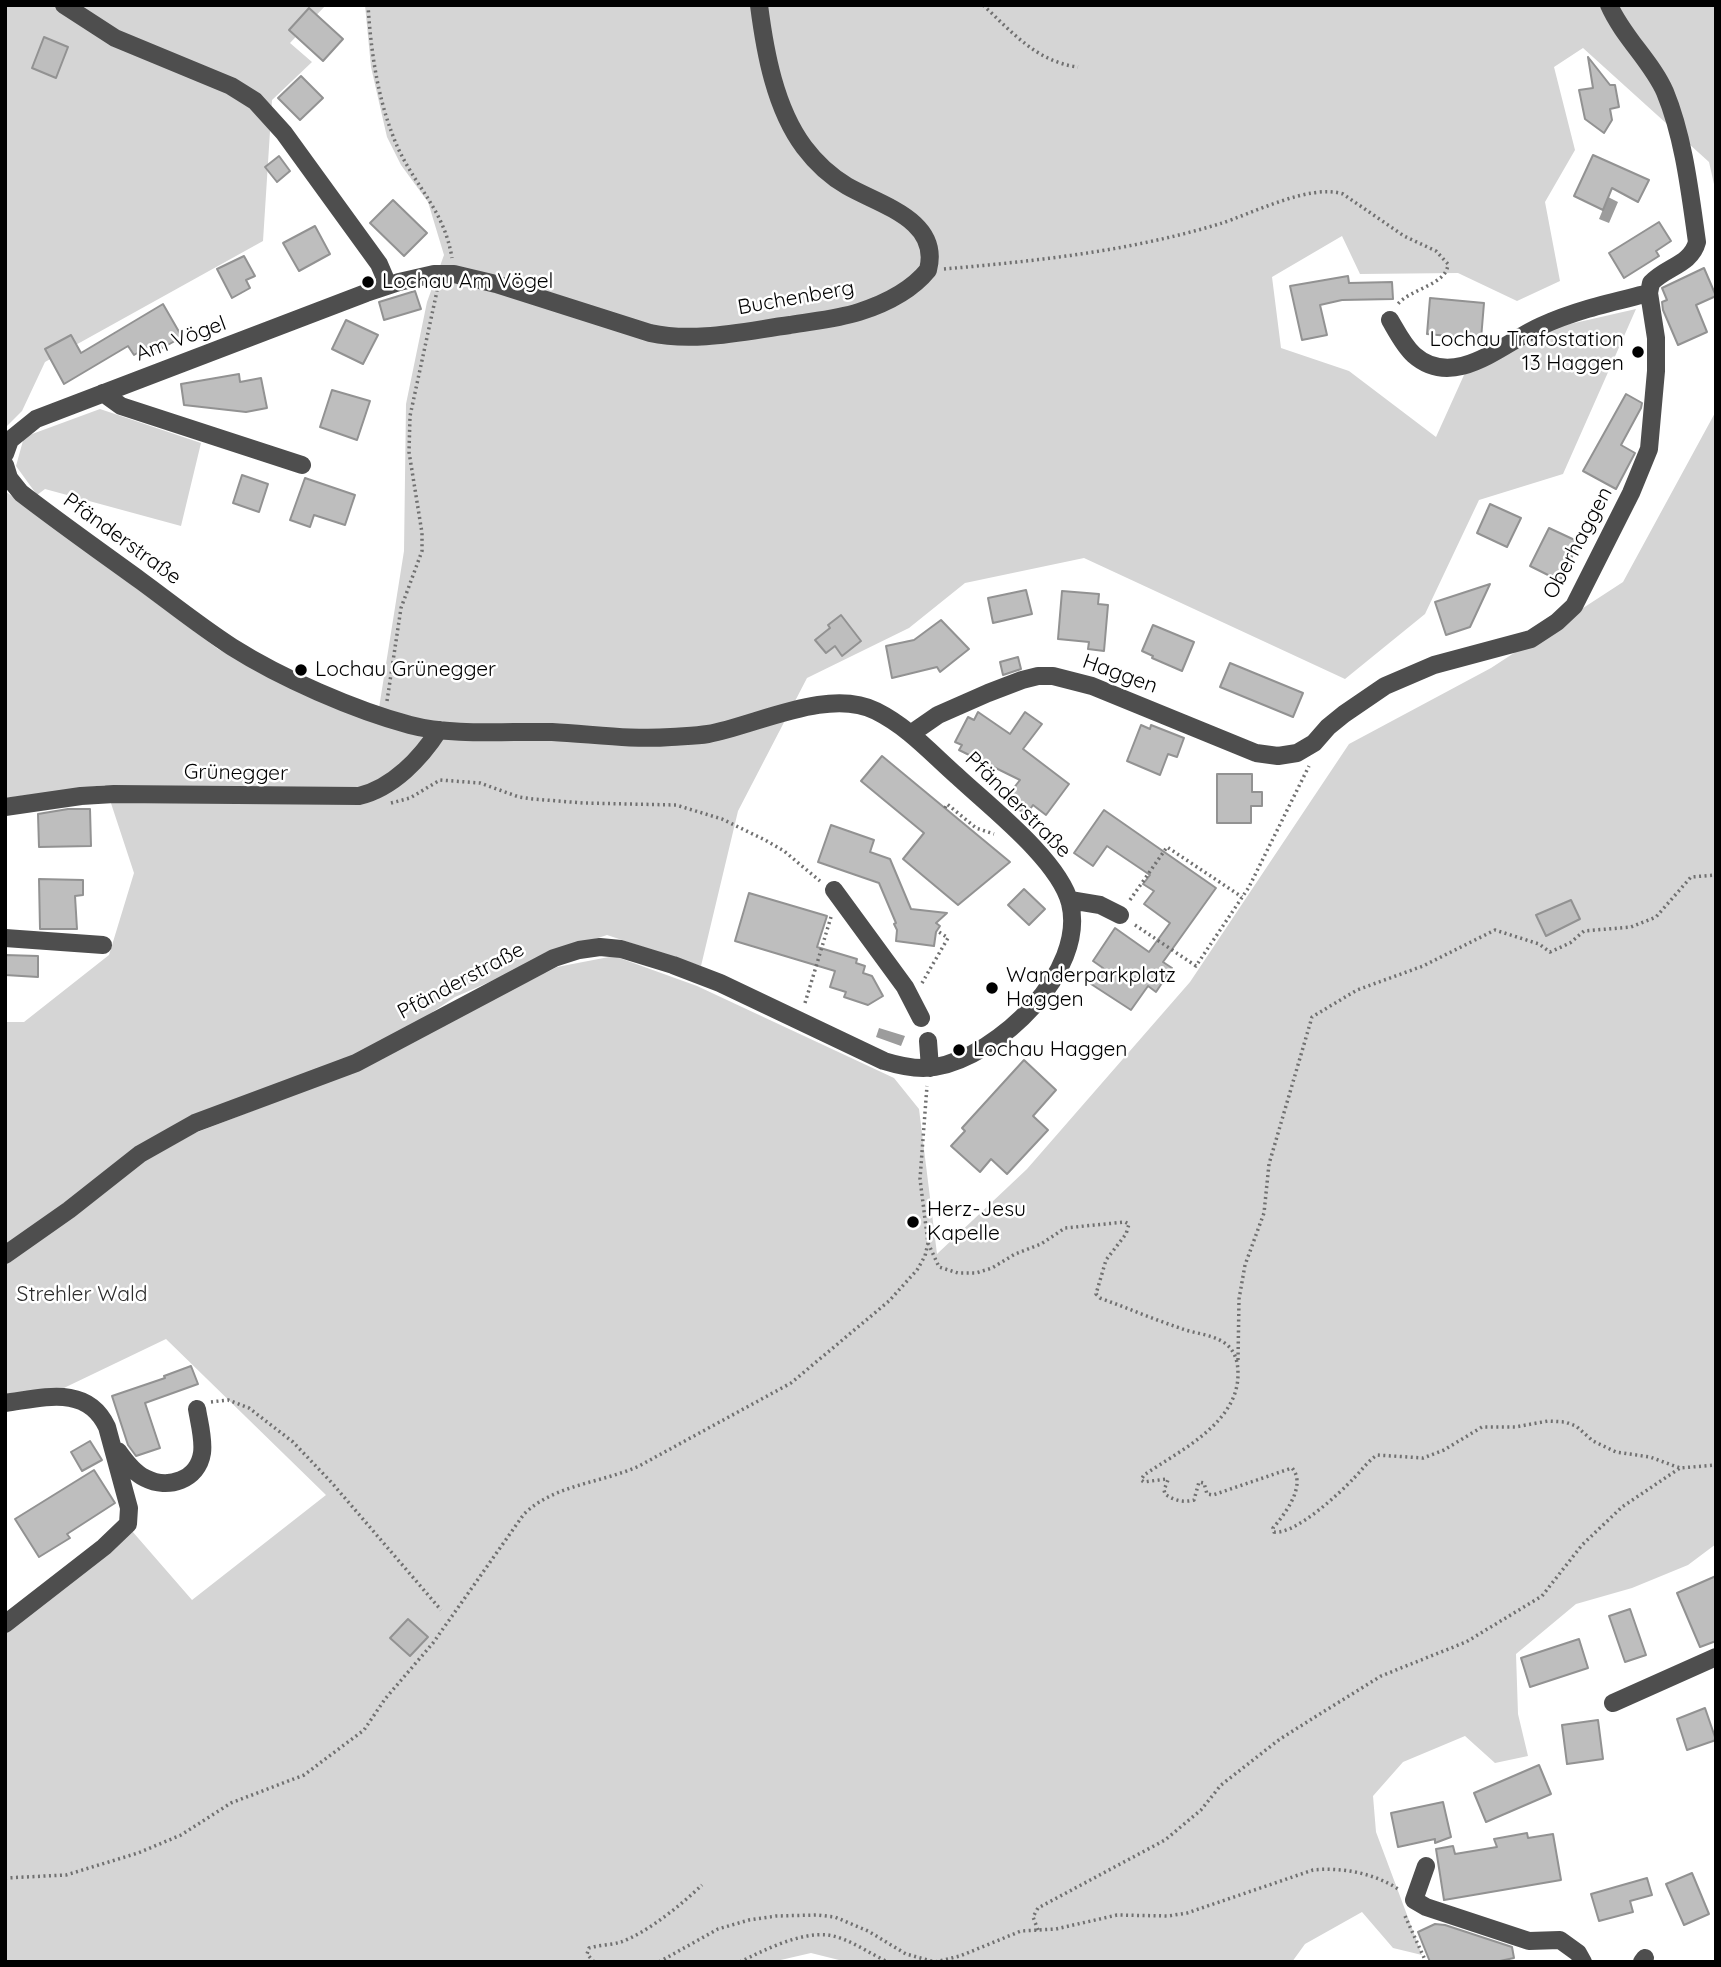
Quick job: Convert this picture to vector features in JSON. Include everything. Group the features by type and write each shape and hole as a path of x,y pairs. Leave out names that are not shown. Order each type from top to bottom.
{"street":[{"path":"64,5 115,38 231,86 255,102 284,133 379,264 388,285"},
{"path":"759,5 776,84 795,134 814,159 832,176 897,212 921,230 928,248 928,270"},
{"path":"1390,320 1417,358 1434,366 1451,368 1478,361 1553,321 1649,293 1651,283 1655,279 1689,258 1695,251 1698,242 1685,163 1664,91 1618,25 1609,5"},
{"name":"Buchenberg","path":"579,312 663,336 715,335 818,321 859,312 899,294 922,278 928,270"},
{"name":"Am Vögel","path":"6,463 10,440 36,419 388,285 449,273 496,284 579,312"},
{"name":"Oberhaggen","path":"1314,743 1328,727 1385,686 1426,668 1539,636 1574,606 1631,493 1648,449 1657,352 1649,293"},
{"path":"103,393 121,406 302,465"},
{"name":"Pfänderstraße","path":"5,1255 69,1210 140,1154 195,1123 355,1063 554,958 579,950 621,948 673,965 720,983 884,1061 930,1068 960,1060 996,1039 1044,993 1062,966 1071,941 1073,916 1070,900 1052,867 1000,814 912,733 873,709 855,704 835,704 799,709 709,733 670,737 439,730 412,726 300,683 233,647 21,493 13,484 6,463"},
{"name":"Haggen","path":"912,733 938,715 988,693 1022,680 1053,676 1093,686 1256,753 1268,756 1289,755 1314,743"},
{"name":"Grünegger","path":"5,807 81,796 154,794 349,798 370,794 379,789 415,761 439,730"},
{"path":"834,890 905,987 917,1010"},
{"path":"1070,900 1100,905 1120,915"},
{"path":"5,938 103,945"},
{"path":"928,1041 930,1068"},
{"path":"5,1403 53,1396 82,1401 102,1417 124,1460 145,1478 156,1482 178,1482 194,1471 202,1451 197,1409"},
{"path":"5,1624 104,1547 128,1524 129,1508 113,1442"},
{"path":"1614,1703 1716,1657"},
{"path":"1426,1866 1405,1903 1426,1907 1529,1941 1560,1940 1578,1953 1583,1962"}],"path":[{"path":"368,5 371,53 397,146 413,177 436,209 449,241 449,273 412,398 409,452 422,533 422,551 398,621 385,717"},
{"path":"983,5 1030,50 1048,59 1078,67"},
{"path":"928,270 1066,257 1115,248 1219,224 1301,196 1325,191 1335,192 1343,194 1404,236 1436,251 1448,264 1447,271 1441,278 1403,298 1390,320"},
{"path":"1242,897 1167,847 1120,915 1196,966 1242,897 1309,769 1314,743"},
{"path":"379,789 388,802 393,803 410,798 440,780 480,783 519,797 533,799 676,805 722,819 765,840 784,851 834,890"},
{"path":"945,808 947,804 976,828 1009,839 1023,838"},
{"path":"1716,874 1692,877 1656,917 1631,928 1584,931 1570,943 1550,952 1539,944 1495,930 1423,966 1357,990 1312,1017 1269,1164 1264,1213 1245,1265 1239,1299 1238,1373 1233,1397 1219,1419 1194,1442 1144,1475 1141,1480 1149,1482 1166,1479 1165,1494 1188,1502 1194,1500 1199,1482 1203,1483 1207,1494 1213,1495 1292,1468 1297,1477 1295,1493 1287,1510 1273,1528 1274,1532 1278,1533 1326,1506 1331,1498 1355,1478 1365,1463 1377,1455 1423,1458 1444,1450 1482,1427 1565,1422 1576,1426 1603,1447 1616,1452 1650,1458 1680,1468 1716,1465"},
{"path":"800,1022 831,916"},
{"path":"917,1010 924,977 929,974 948,938 939,932"},
{"path":"5,1878 66,1875 138,1853 181,1835 231,1803 304,1775 365,1730 385,1699 433,1643 524,1514 534,1504 547,1496 639,1466 791,1382 889,1301 917,1270 925,1256 928,1243 921,1165 930,1068"},
{"path":"928,1243 939,1267 958,1273 976,1273 1041,1244 1065,1228 1125,1222 1129,1227 1106,1260 1096,1294 1100,1298 1184,1330 1218,1339 1236,1356 1238,1373"},
{"path":"197,1409 216,1401 238,1403 260,1415 293,1442 332,1483 441,1610"},
{"path":"1038,1930 1033,1917 1038,1908 1165,1840 1184,1827 1221,1785 1280,1739 1381,1676 1466,1642 1542,1596 1582,1545 1622,1507 1680,1468"},
{"path":"659,1962 718,1929 775,1916 818,1914 835,1917 867,1931 906,1954 927,1961 946,1960 1012,1933 1056,1929 1117,1915 1168,1916 1187,1913 1299,1874 1329,1868 1367,1875 1392,1885 1405,1903 1426,1962"},
{"path":"594,1962 587,1954 589,1948 624,1941 684,1902 702,1885"},
{"path":"1392,1885 1405,1903"},
{"path":"740,1962 767,1951 774,1945 824,1935 844,1941 888,1962"}],"green space":[{"path":"5,5 326,5 290,43 312,62 272,100 263,241 45,362 22,411 5,428"},
{"name":"Strehler Wald","path":"365,5 1716,5 1716,193 1709,162 1583,48 1554,67 1575,150 1545,202 1560,281 1517,301 1458,273 1360,274 1342,236 1272,277 1281,348 1349,371 1436,437 1464,375 1557,327 1636,309 1563,474 1479,500 1425,614 1345,679 1084,558 965,583 909,628 807,678 738,811 701,966 607,935 565,949 455,997 356,1063 195,1123 142,1162 195,1133 364,1068 455,1018 557,967 614,956 697,986 894,1078 919,1109 937,1254 1027,1169 1190,982 1349,744 1491,668 1623,582 1716,411 1716,1544 1688,1565 1632,1588 1576,1604 1516,1654 1518,1714 1528,1756 1495,1763 1465,1736 1403,1762 1373,1796 1376,1832 1422,1955 1393,1948 1362,1912 1305,1944 1292,1962 847,1962 811,1953 772,1962 5,1962 5,1628 132,1531 192,1600 326,1495 166,1339 43,1398 5,1403 5,1022 24,1022 109,955 134,873 105,785 5,798 5,491 218,649 310,697 379,708 404,551 406,404 427,302 444,255 428,202 401,165 387,137 371,67"},
{"path":"100,409 201,443 181,526 45,489 37,495 16,466 24,437"}],"shaded area":[{"path":"1608,197 1618,202 1609,223 1599,219"},
{"path":"879,1028 905,1036 901,1046 876,1037"}],"building":[{"path":"309,8 343,39 323,61 289,30"},
{"path":"44,37 68,47 56,78 32,68"},
{"path":"1588,57 1610,85 1615,85 1619,107 1610,109 1612,120 1604,133 1585,119 1579,90 1593,88"},
{"path":"301,76 323,98 300,120 278,98"},
{"path":"1593,155 1649,180 1638,202 1612,188 1603,210 1574,196"},
{"path":"279,156 290,171 277,182 265,167"},
{"path":"393,200 427,233 404,256 370,223"},
{"path":"1659,222 1671,241 1656,251 1659,256 1624,278 1609,253"},
{"path":"315,226 330,254 299,271 283,243"},
{"path":"244,256 255,276 246,280 250,288 232,298 217,269"},
{"path":"1704,268 1716,296 1696,305 1707,332 1678,345 1663,310 1662,302 1667,300 1662,288"},
{"path":"1348,276 1349,283 1392,282 1393,299 1342,300 1320,305 1327,335 1302,340 1290,286"},
{"path":"415,291 421,309 384,320 379,302"},
{"path":"1430,298 1484,303 1481,339 1427,334"},
{"path":"163,304 182,337 157,351 153,344 134,355 128,346 64,384 45,349 71,335 81,353"},
{"path":"346,320 378,335 363,364 332,349"},
{"path":"239,374 240,382 261,378 267,408 246,412 184,405 181,384"},
{"path":"332,390 370,401 357,440 320,427"},
{"path":"1626,394 1642,403 1621,445 1635,453 1616,489 1583,471"},
{"path":"242,475 268,484 259,512 233,503"},
{"path":"305,478 355,495 345,525 314,515 310,527 290,520"},
{"path":"1490,504 1521,518 1507,547 1477,533"},
{"path":"1549,528 1579,542 1560,581 1530,566"},
{"path":"1490,584 1470,627 1446,635 1435,602"},
{"path":"1026,590 1032,614 993,623 988,598"},
{"path":"1062,591 1099,594 1098,604 1108,605 1104,651 1088,649 1089,642 1058,639"},
{"path":"841,615 861,641 842,656 835,646 826,653 815,640"},
{"path":"941,620 969,649 940,672 937,667 892,678 886,646 914,640"},
{"path":"1153,625 1194,642 1182,671 1142,651"},
{"path":"1018,657 1021,669 1003,675 1000,662"},
{"path":"1230,663 1303,693 1293,717 1220,687"},
{"path":"978,712 1010,734 1025,712 1042,724 1023,749 1069,784 1046,815 1033,805 1026,815 1005,799 1020,780 959,750 962,745 955,742 968,717 974,720"},
{"path":"1141,725 1150,729 1151,725 1184,738 1177,757 1168,754 1160,775 1127,761"},
{"path":"882,756 1010,862 958,905 903,859 924,833 861,781"},
{"path":"1217,774 1252,774 1252,792 1262,792 1262,806 1251,806 1251,823 1217,823"},
{"path":"68,809 90,809 91,846 39,847 38,814"},
{"path":"1104,810 1216,888 1163,962 1172,968 1156,992 1148,986 1131,1010 1091,984 1103,968 1093,961 1115,928 1149,952 1170,923 1144,904 1154,891 1143,884 1150,875 1107,846 1093,866 1074,853"},
{"path":"831,825 874,840 870,852 890,859 911,909 947,913 936,923 940,926 936,932 934,946 896,941 896,923 879,883 818,862"},
{"path":"39,879 83,880 83,895 75,896 77,929 40,929"},
{"path":"1024,889 1045,909 1029,925 1008,905"},
{"path":"749,893 827,916 817,947 857,959 856,963 865,966 863,973 872,976 883,996 868,1005 844,997 846,992 830,987 835,971 735,941"},
{"path":"1571,900 1580,919 1546,936 1536,915"},
{"path":"5,955 38,956 38,977 5,975"},
{"path":"1024,1060 1056,1090 1033,1116 1048,1130 1007,1174 991,1159 980,1172 951,1146 965,1131 962,1128"},
{"path":"191,1366 198,1384 145,1403 160,1448 136,1456 128,1445 112,1396"},
{"path":"90,1441 102,1460 82,1471 71,1452"},
{"path":"94,1470 115,1503 67,1534 70,1538 39,1557 15,1519"},
{"path":"1716,1576 1716,1641 1700,1647 1677,1593"},
{"path":"1630,1609 1646,1655 1625,1662 1609,1616"},
{"path":"408,1619 428,1637 410,1656 390,1638"},
{"path":"1579,1639 1588,1668 1530,1687 1521,1658"},
{"path":"1705,1708 1716,1740 1687,1750 1677,1719"},
{"path":"1598,1720 1603,1759 1567,1764 1562,1725"},
{"path":"1539,1765 1551,1794 1486,1822 1474,1793"},
{"path":"1443,1802 1451,1837 1435,1843 1435,1839 1398,1847 1391,1813"},
{"path":"1527,1833 1528,1838 1553,1834 1561,1880 1444,1900 1436,1849 1453,1846 1455,1854 1497,1847 1494,1839"},
{"path":"1692,1873 1709,1914 1684,1925 1666,1884"},
{"path":"1647,1878 1652,1895 1630,1901 1633,1912 1599,1921 1591,1894"},
{"path":"1435,1924 1512,1947 1514,1958 1495,1962 1430,1962 1418,1932"}],"place":[{"name":"Lochau Am Vögel","path":"368,282"},
{"name":"Lochau Trafostation 13 Haggen","path":"1638,352"},
{"name":"Lochau Grünegger","path":"301,670"},
{"name":"Wanderparkplatz Haggen","path":"992,988"},
{"name":"Lochau Haggen","path":"959,1050"},
{"name":"Herz-Jesu Kapelle","path":"913,1222"}]}
